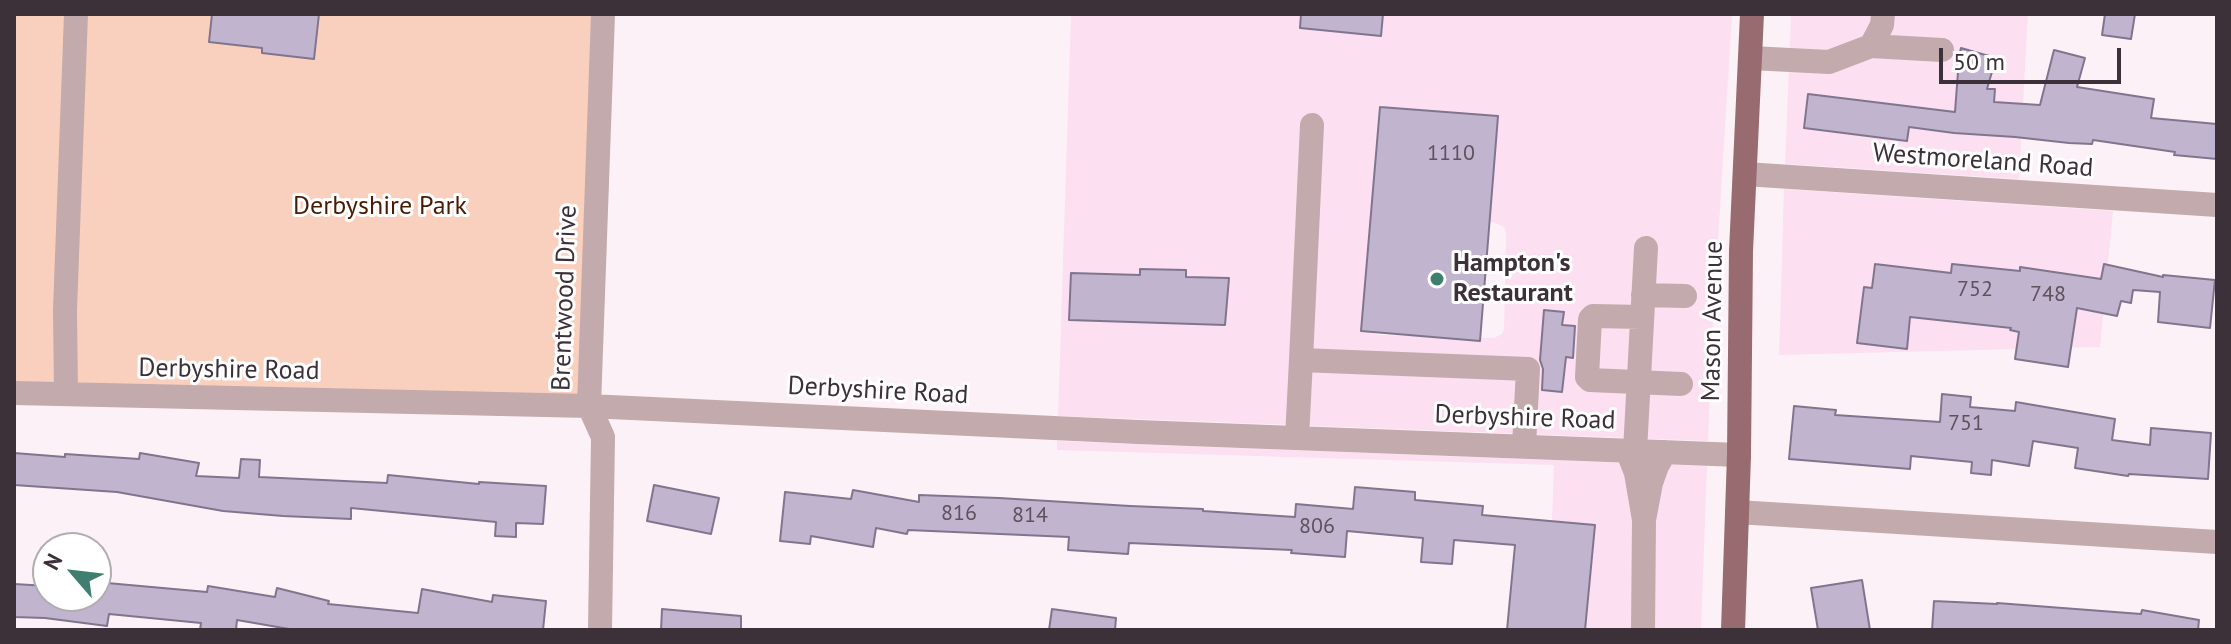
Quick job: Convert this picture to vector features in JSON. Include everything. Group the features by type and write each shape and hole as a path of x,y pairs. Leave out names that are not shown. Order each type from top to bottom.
{"main road":[{"name":"Mason Avenue","path":"1733,630 1741,251 1752,14"}],"street":[{"path":"66,394 65,310 76,14"},
{"name":"Brentwood Drive","path":"600,630 603,437 589,406 603,14"},
{"path":"1871,46 1882,25 1883,14"},
{"path":"1751,58 1829,62 1871,46 1942,50"},
{"path":"1297,438 1312,125"},
{"name":"Westmoreland Road","path":"1745,174 2217,205"},
{"path":"1643,630 1644,520 1631,450 1646,248"},
{"path":"1681,384 1590,380 1587,377 1590,319 1593,316 1685,296"},
{"path":"1301,360 1528,369 1524,446"},
{"name":"Derbyshire Road","path":"14,393 589,406 1739,455"},
{"path":"1644,520 1651,483 1665,452"},
{"path":"1737,512 2217,542"}],"shaded area":[{"path":"1071,14 1732,14 1708,441 1058,416","holes":["1382,220 1493,222 1504,227 1506,234 1502,334 1494,338 1372,333"]},
{"path":"1791,14 2028,14 2019,179 1785,164"},
{"path":"1784,189 2113,211 2100,347 1779,355"},
{"path":"1057,441 1707,466 1701,630 1548,630 1554,465 1057,450"}],"green space":[{"name":"Derbyshire Park","path":"14,14 603,14 589,406 14,393"}],"building":[{"path":"212,14 319,14 314,59 262,53 262,48 209,42"},
{"path":"1301,14 1383,14 1381,36 1300,28"},
{"path":"2105,14 2135,14 2131,39 2102,35"},
{"path":"1961,48 1996,58 1987,89 1995,89 1994,102 2040,105 2054,50 2085,58 2077,87 2154,99 2151,118 2217,124 2217,159 2174,155 2175,152 2093,140 2092,144 2069,143 1909,127 1907,141 1804,128 1808,94 1955,112 1958,72 1955,71"},
{"path":"1380,107 1498,116 1480,341 1361,331"},
{"path":"1875,264 1951,273 1952,264 2020,271 2020,267 2101,279 2104,264 2163,277 2215,280 2210,328 2158,322 2160,292 2133,290 2131,303 2121,301 2117,316 2077,308 2068,367 2015,359 2019,332 2011,328 1910,317 1907,349 1857,343 1864,287 1872,288"},
{"path":"1140,269 1186,270 1186,277 1229,278 1225,325 1069,320 1071,273 1140,275"},
{"path":"1544,310 1564,312 1562,325 1575,326 1573,358 1566,357 1562,392 1542,390 1540,360"},
{"path":"1942,394 1971,397 1970,407 2015,411 2016,402 2115,419 2112,440 2150,445 2151,428 2211,433 2208,479 2128,476 2075,468 2078,448 2033,441 2029,466 1992,460 1991,475 1971,473 1972,462 1911,456 1910,469 1789,459 1794,406 1836,410 1835,415 1940,422"},
{"path":"14,453 139,459 140,453 199,463 196,476 239,478 241,459 260,460 259,477 387,483 388,475 479,484 546,486 543,524 516,523 516,537 495,536 496,522 351,508 351,519 283,516 223,511 117,492 14,485"},
{"path":"654,485 719,498 711,534 647,521"},
{"path":"1355,487 1415,492 1415,500 1483,506 1482,515 1595,525 1585,630 1507,630 1515,545 1454,540 1452,564 1421,562 1423,538 1347,531 1345,557 1291,553 1292,550 1129,543 1128,554 1068,550 1069,537 908,530 907,534 876,528 873,547 811,536 810,544 780,541 785,492 851,499 853,490 919,502 919,495 999,498 1295,517 1296,504 1353,509"},
{"path":"1862,580 1870,630 1818,630 1811,588"},
{"path":"112,583 207,592 208,586 275,597 277,588 329,601 328,604 418,613 422,589 492,602 493,595 546,601 543,630 295,630 237,620 236,630 200,630 201,623 109,614 107,626 14,617 14,584 32,585 32,612 112,612"},
{"path":"1934,601 2141,614 2142,610 2199,620 2198,630 1932,630"},
{"path":"662,609 741,616 741,630 661,630"},
{"path":"1052,609 1116,618 1115,630 1049,630"}],"place":[{"name":"Hampton's Restaurant","path":"1437,279"}]}
